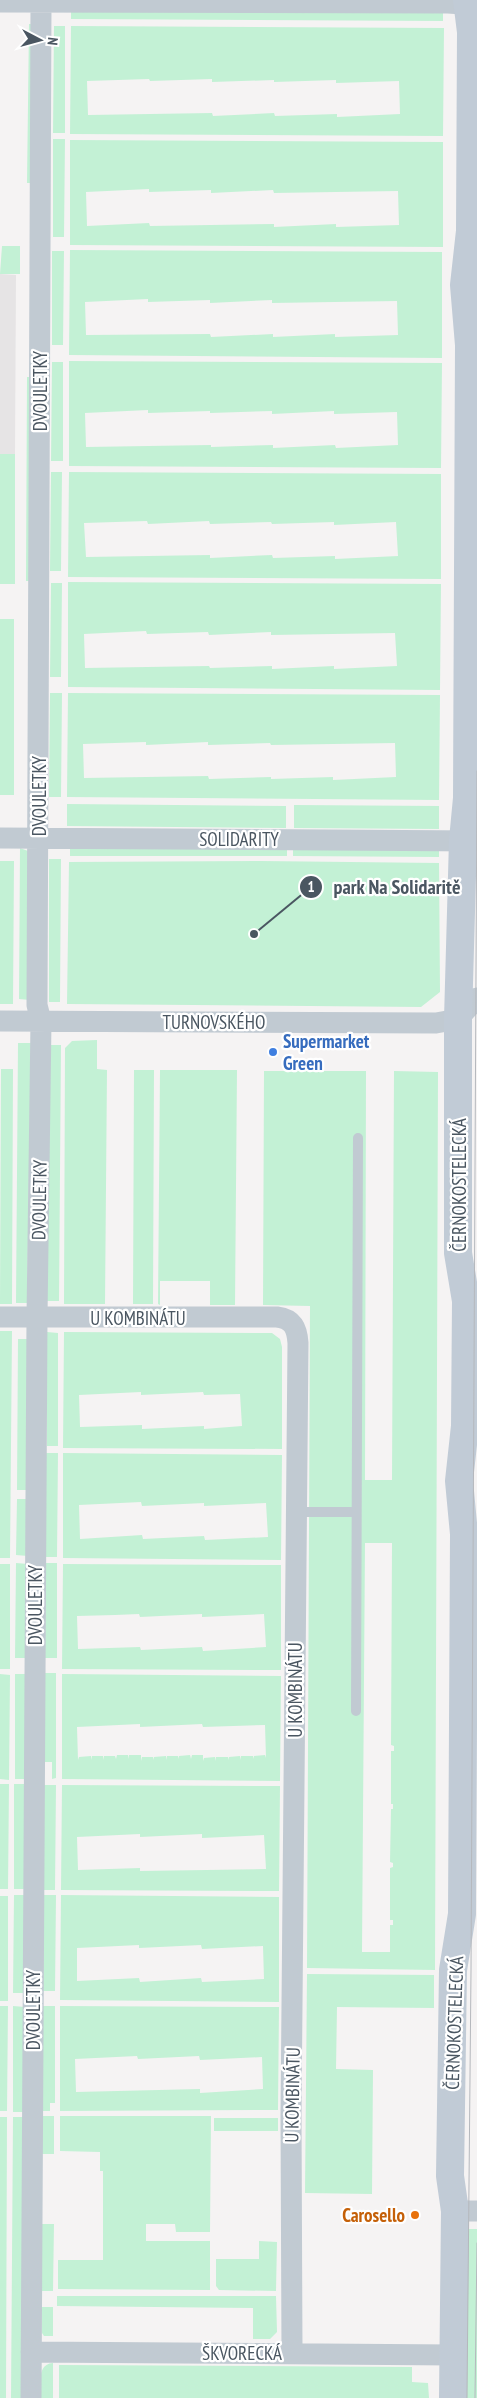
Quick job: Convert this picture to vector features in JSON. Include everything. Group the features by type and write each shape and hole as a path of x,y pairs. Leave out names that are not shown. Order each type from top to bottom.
{"main road":[{"name":"ČERNOKOSTELECKÁ","path":"453,2398 455,2249 466,2211 450,2176 453,1970 462,1914 464,1549 470,1512 459,1481 465,1426 466,1301 458,1253 458,1019 470,841 467,798 469,345 472,313 464,285 470,230 470,3"}],"street":[{"path":"0,2 470,3"},
{"name":"DVOULETKY","path":"31,2398 37,1317 41,1022 37,1005 42,3"},
{"name":"SOLIDARITY","path":"0,838 470,841"},
{"path":"458,1019 477,998"},
{"name":"TURNOVSKÉHO","path":"0,1021 436,1022 458,1019"},
{"name":"U KOMBINÁTU","path":"0,1317 277,1317 288,1320 296,1327 298,1343 291,2115 292,2353"},
{"name":"ŠKVORECKÁ","path":"31,2352 454,2354"}],"lane":[{"path":"356,1710 358,1138"},
{"path":"297,1512 356,1512"}],"shaded area":[{"path":"0,274 16,275 15,454 0,454"}],"green space":[{"path":"71,11 443,13 443,21 71,19"},
{"path":"29,24 36,24 35,183 27,183"},
{"path":"54,26 65,26 65,133 53,133"},
{"path":"71,26 444,28 443,136 70,134","holes":["149,79 150,81 212,79 212,82 274,80 274,82 336,80 336,83 399,81 400,114 337,117 337,114 275,116 274,113 213,116 212,113 88,115 87,81"]},
{"path":"53,139 65,139 64,237 53,237"},
{"path":"70,140 443,142 443,247 70,245","holes":["149,189 149,192 211,190 211,193 273,190 274,193 398,191 399,225 336,227 336,224 274,227 274,224 150,226 149,223 87,226 86,192"]},
{"path":"2,246 20,246 20,274 0,274"},
{"path":"70,250 442,252 442,358 69,355","holes":["148,299 148,302 210,300 210,303 272,300 272,303 397,301 398,335 335,337 335,334 273,337 273,334 211,337 210,334 86,335 85,302"]},
{"path":"52,251 64,251 63,345 52,345"},
{"path":"69,361 442,363 441,468 69,466","holes":["148,410 148,413 210,411 210,413 272,411 272,414 334,411 334,414 397,412 398,445 336,448 335,445 273,448 273,445 86,447 85,413"]},
{"path":"52,362 63,362 63,461 51,461"},
{"path":"27,377 35,377 33,581 26,581"},
{"path":"0,454 15,454 15,584 0,584"},
{"path":"51,472 62,472 61,571 50,571"},
{"path":"69,472 441,474 441,579 68,577","holes":["147,521 148,524 209,521 210,524 334,522 334,525 396,522 398,556 335,559 335,556 273,558 272,555 210,558 210,555 86,557 84,523"]},
{"path":"68,582 441,584 440,690 68,687","holes":["146,631 147,634 208,632 209,635 271,632 271,635 395,633 397,666 334,669 334,666 272,669 272,666 85,668 84,634"]},
{"path":"51,583 62,583 61,677 50,677"},
{"path":"0,619 14,619 14,795 0,795"},
{"path":"50,693 62,693 61,797 49,797"},
{"path":"68,693 440,695 439,800 67,797","holes":["146,742 146,745 208,742 208,745 395,743 396,777 333,780 333,777 271,779 271,777 209,779 208,776 84,778 83,744"]},
{"path":"67,804 286,806 286,828 67,826"},
{"path":"294,805 439,806 439,829 294,828"},
{"path":"20,848 28,851 30,1000 19,999"},
{"path":"70,848 287,849 287,856 70,856"},
{"path":"293,849 439,849 439,857 293,856"},
{"path":"49,859 61,859 60,1002 49,1002"},
{"path":"0,861 14,861 13,1004 0,1004"},
{"path":"261,861 439,863 440,992 421,1007 67,1004 69,862"},
{"path":"97,1040 97,1069 107,1070 105,1304 64,1304 65,1048 72,1041"},
{"path":"18,1043 31,1043 27,1303 16,1303"},
{"path":"48,1045 61,1045 59,1301 46,1301"},
{"path":"1,1069 13,1069 12,1304 0,1304"},
{"path":"134,1070 154,1070 153,1304 133,1304"},
{"path":"160,1070 237,1070 235,1305 210,1305 210,1281 160,1281 160,1305 158,1304"},
{"path":"264,1071 366,1071 365,1480 392,1480 394,1071 438,1072 435,1970 307,1968 310,1306 263,1305","holes":["365,1543 392,1543 391,1745 394,1746 394,1751 391,1751 391,1804 393,1804 393,1809 391,1809 390,1862 393,1863 393,1867 390,1868 390,1920 393,1920 393,1925 390,1925 390,1952 362,1952"]},
{"path":"0,1331 12,1331 10,1558 0,1558"},
{"path":"47,1332 58,1333 58,1446 47,1446"},
{"path":"64,1332 272,1333 280,1339 282,1347 282,1449 63,1448","holes":["141,1392 141,1395 203,1392 204,1395 240,1394 242,1426 204,1429 204,1426 142,1429 142,1425 80,1427 79,1395"]},
{"path":"18,1339 29,1339 28,1490 17,1490"},
{"path":"46,1453 58,1453 57,1557 46,1557"},
{"path":"63,1453 282,1455 281,1560 63,1558","holes":["141,1502 142,1506 266,1503 268,1537 205,1540 204,1536 143,1539 142,1535 80,1539 79,1505"]},
{"path":"17,1499 29,1499 28,1556 16,1555"},
{"path":"16,1563 28,1564 27,1658 15,1658"},
{"path":"46,1563 57,1563 57,1658 45,1658"},
{"path":"0,1564 10,1564 10,1669 0,1669"},
{"path":"63,1564 281,1565 281,1670 62,1669","holes":["139,1614 140,1617 264,1614 266,1647 203,1651 202,1647 141,1650 140,1647 78,1649 77,1616"]},
{"path":"45,1673 56,1673 56,1778 52,1779 52,1762 44,1762"},
{"path":"0,1674 10,1675 9,1780 0,1779"},
{"path":"15,1674 27,1674 26,1779 15,1779"},
{"path":"62,1674 281,1676 280,1781 62,1779","holes":["140,1724 140,1727 202,1724 203,1727 265,1725 266,1758 265,1755 254,1756 254,1759 253,1756 241,1756 241,1760 240,1756 229,1757 228,1760 228,1757 216,1757 216,1761 215,1757 204,1758 203,1761 203,1755 192,1755 191,1759 190,1755 179,1756 179,1759 178,1756 167,1756 166,1760 166,1756 154,1757 153,1760 153,1757 142,1757 141,1761 141,1755 129,1755 129,1759 128,1755 117,1755 116,1759 115,1756 104,1756 104,1760 103,1756 92,1756 91,1760 91,1756 79,1757 78,1760 77,1727"]},
{"path":"0,1784 9,1784 8,1889 0,1889"},
{"path":"14,1784 26,1784 26,1889 14,1889"},
{"path":"44,1785 56,1785 55,1890 43,1890"},
{"path":"62,1785 280,1786 279,1891 61,1890","holes":["140,1834 140,1837 202,1834 202,1838 264,1835 266,1869 140,1871 140,1868 78,1870 77,1837"]},
{"path":"14,1895 26,1895 25,1993 13,1993"},
{"path":"44,1895 56,1895 55,1991 43,1991"},
{"path":"61,1895 279,1897 279,2002 60,2000","holes":["139,1945 139,1948 201,1945 202,1949 263,1946 264,1979 202,1982 201,1978 140,1982 139,1978 77,1981 77,1948"]},
{"path":"0,1896 8,1896 8,2001 0,2001"},
{"path":"307,1974 434,1975 434,2008 337,2007 336,2069 373,2070 372,2194 305,2193"},
{"path":"0,2006 8,2006 7,2111 0,2111"},
{"path":"13,2006 25,2007 25,2112 13,2112"},
{"path":"43,2006 55,2006 55,2103 50,2103 50,2111 43,2111"},
{"path":"60,2006 279,2007 278,2110 60,2111","holes":["137,2056 138,2059 199,2056 200,2060 262,2057 263,2089 200,2093 200,2089 76,2092 75,2059"]},
{"path":"42,2116 54,2116 54,2154 42,2154"},
{"path":"60,2116 211,2116 210,2232 176,2232 175,2224 146,2224 146,2241 210,2241 210,2290 58,2289 58,2260 103,2260 103,2171 100,2171 100,2152 60,2151"},
{"path":"0,2117 7,2117 6,2398 0,2398"},
{"path":"13,2117 25,2117 23,2398 11,2398"},
{"path":"214,2118 278,2118 278,2131 214,2131"},
{"path":"42,2224 54,2224 53,2291 42,2291"},
{"path":"465,2229 477,2229 477,2398 462,2398"},
{"path":"259,2241 277,2242 276,2291 219,2290 216,2286 216,2259 259,2259"},
{"path":"57,2296 276,2296 277,2332 270,2339 253,2339 253,2308 57,2306"},
{"path":"42,2307 53,2307 53,2336 44,2336 42,2333"},
{"path":"53,2363 53,2398 41,2398 40,2382 42,2371 48,2364"},
{"path":"59,2365 412,2367 412,2382 428,2383 429,2398 59,2398"}],"tram line":[{"path":"467,2398 477,771"},
{"path":"475,2398 477,2243"}],"place":[{"name":"park Na Solidaritě","path":"254,934"},
{"name":"Supermarket Green","path":"273,1052"},
{"name":"Carosello","path":"415,2215"}]}
